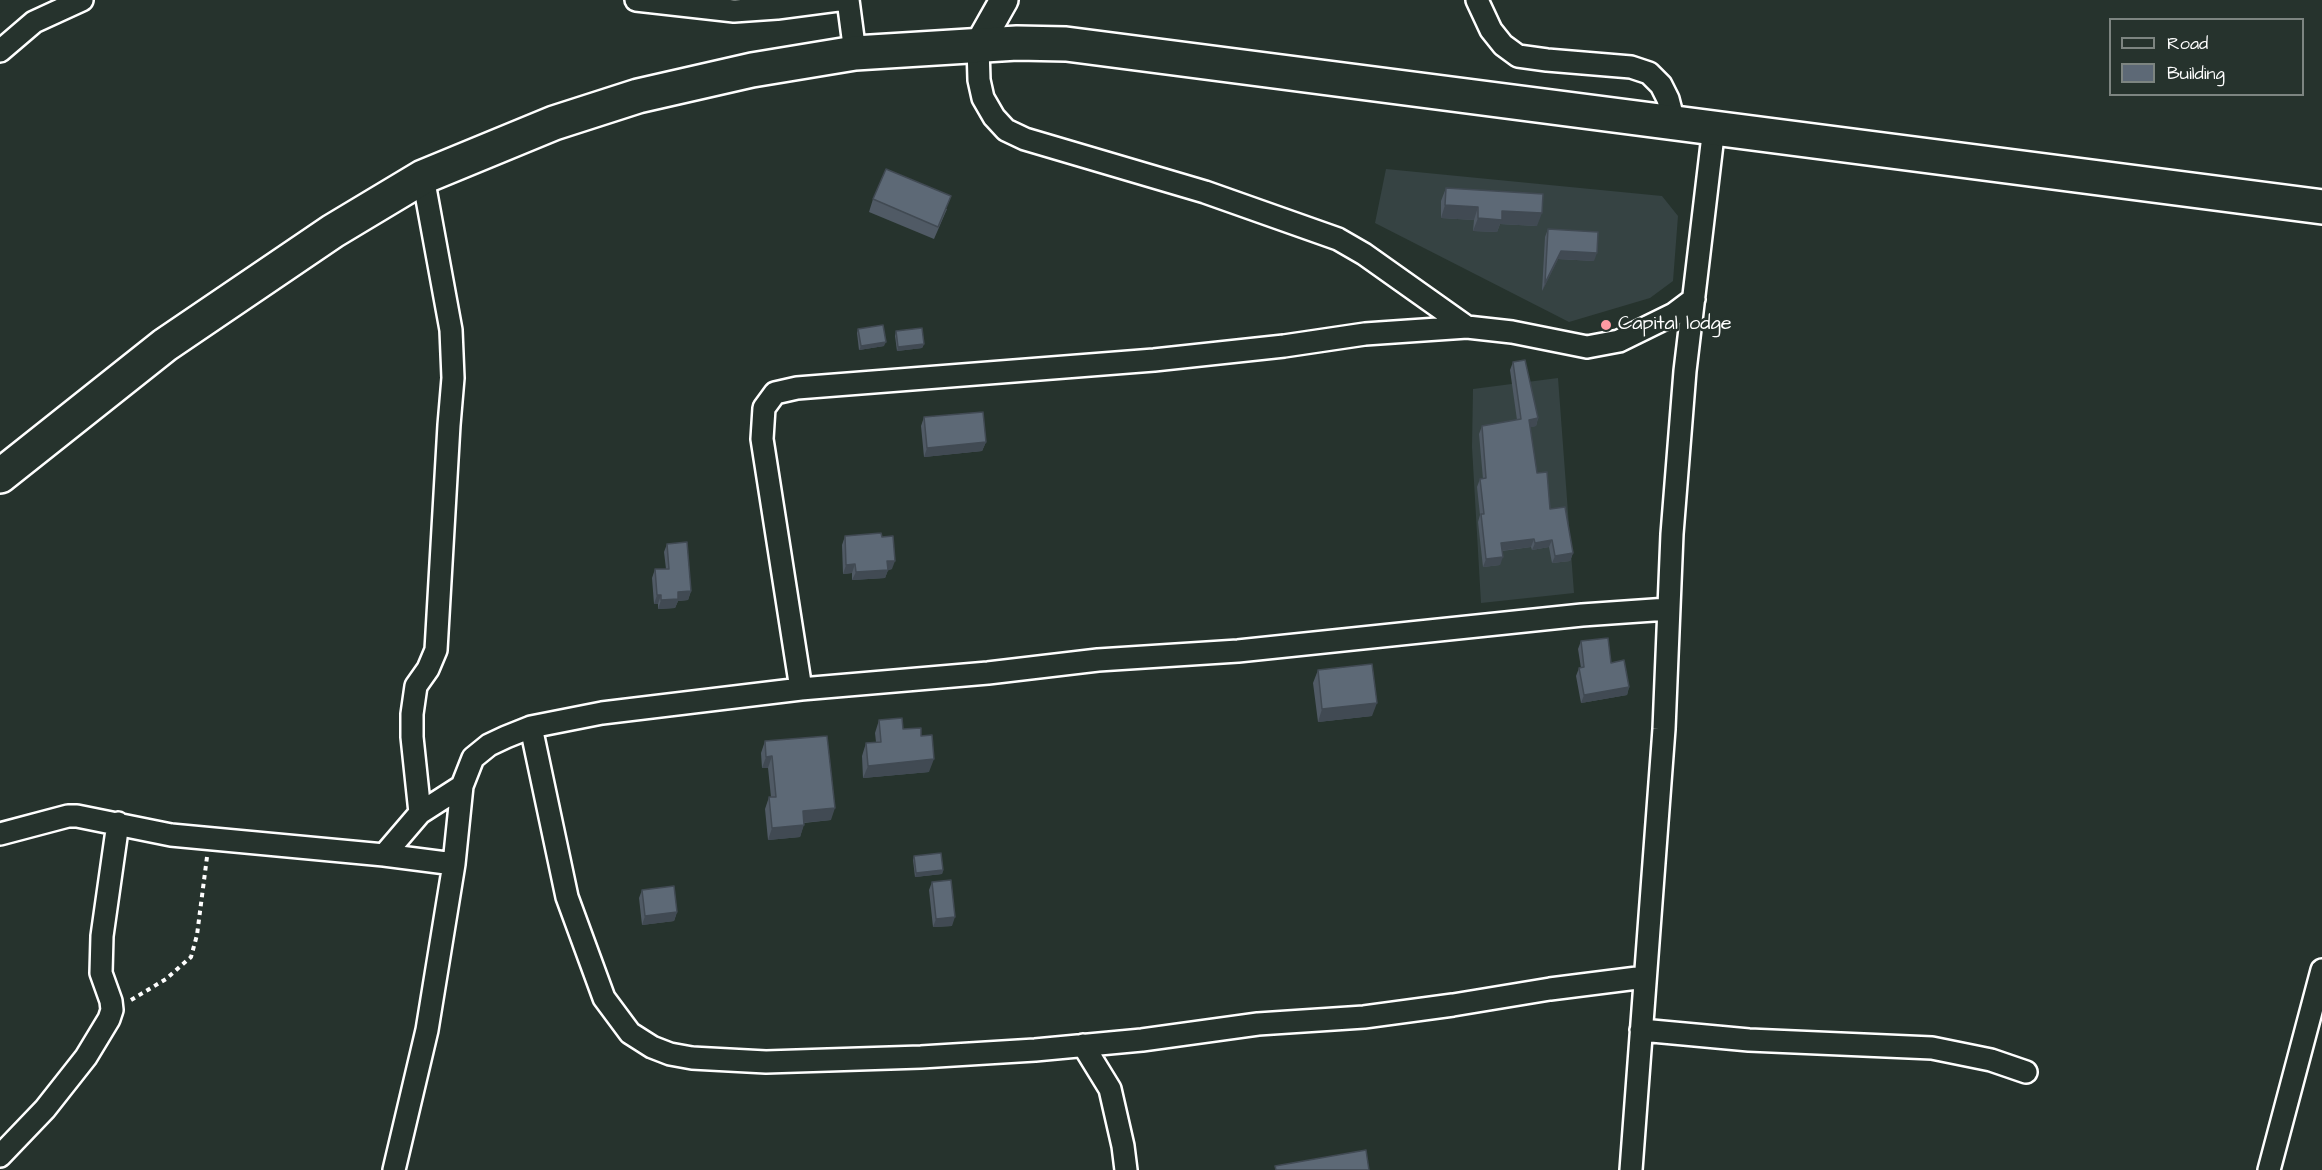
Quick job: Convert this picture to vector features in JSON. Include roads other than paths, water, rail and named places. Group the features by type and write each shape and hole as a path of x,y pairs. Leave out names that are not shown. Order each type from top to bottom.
{"highway":[{"path":"0,476 165,345 333,231 423,177 554,123 638,96 752,70 855,53 1017,43 1066,44 2322,207"}],"street":[{"path":"0,51 34,22 82,0"},
{"path":"636,0 734,11 838,0"},
{"path":"848,0 855,53"},
{"path":"1004,0 978,46 979,80 983,98 994,117 1006,130 1032,141 1183,184 1338,239 1364,254 1467,327"},
{"path":"1477,0 1491,30 1503,45 1518,56 1631,67 1649,73 1661,85 1668,99 1674,122"},
{"path":"1631,1170 1664,729 1668,609 1684,382 1714,127"},
{"path":"420,813 412,737 412,714 416,686 428,669 436,650 453,378 451,330 423,177"},
{"path":"801,689 762,439 764,408 775,393 797,387 1154,360 1284,346 1365,334 1467,327 1512,332 1587,347 1619,341 1674,314 1694,299"},
{"path":"394,1170 427,1030 454,864 462,786 473,758 489,745 531,727 602,713 801,689 1098,660 1238,651 1582,615 1668,609"},
{"path":"531,727 567,897 576,927 604,998 630,1033 640,1041 670,1054 692,1058 766,1062 921,1057 1083,1045 1258,1024 1375,1015 1645,977"},
{"path":"384,855 420,813 462,786"},
{"path":"0,834 68,816 88,817 171,835 384,855 454,864"},
{"path":"0,1156 45,1109 79,1066 109,1019 112,1010 111,1001 103,984 102,936 118,823"},
{"path":"2269,1170 2322,970"},
{"path":"1641,1030 1749,1040 1932,1048 1991,1060 2026,1072"},
{"path":"1083,1045 1110,1089 1126,1170"}],"place":[{"name":"Capital lodge","path":"1606,325"}]}
